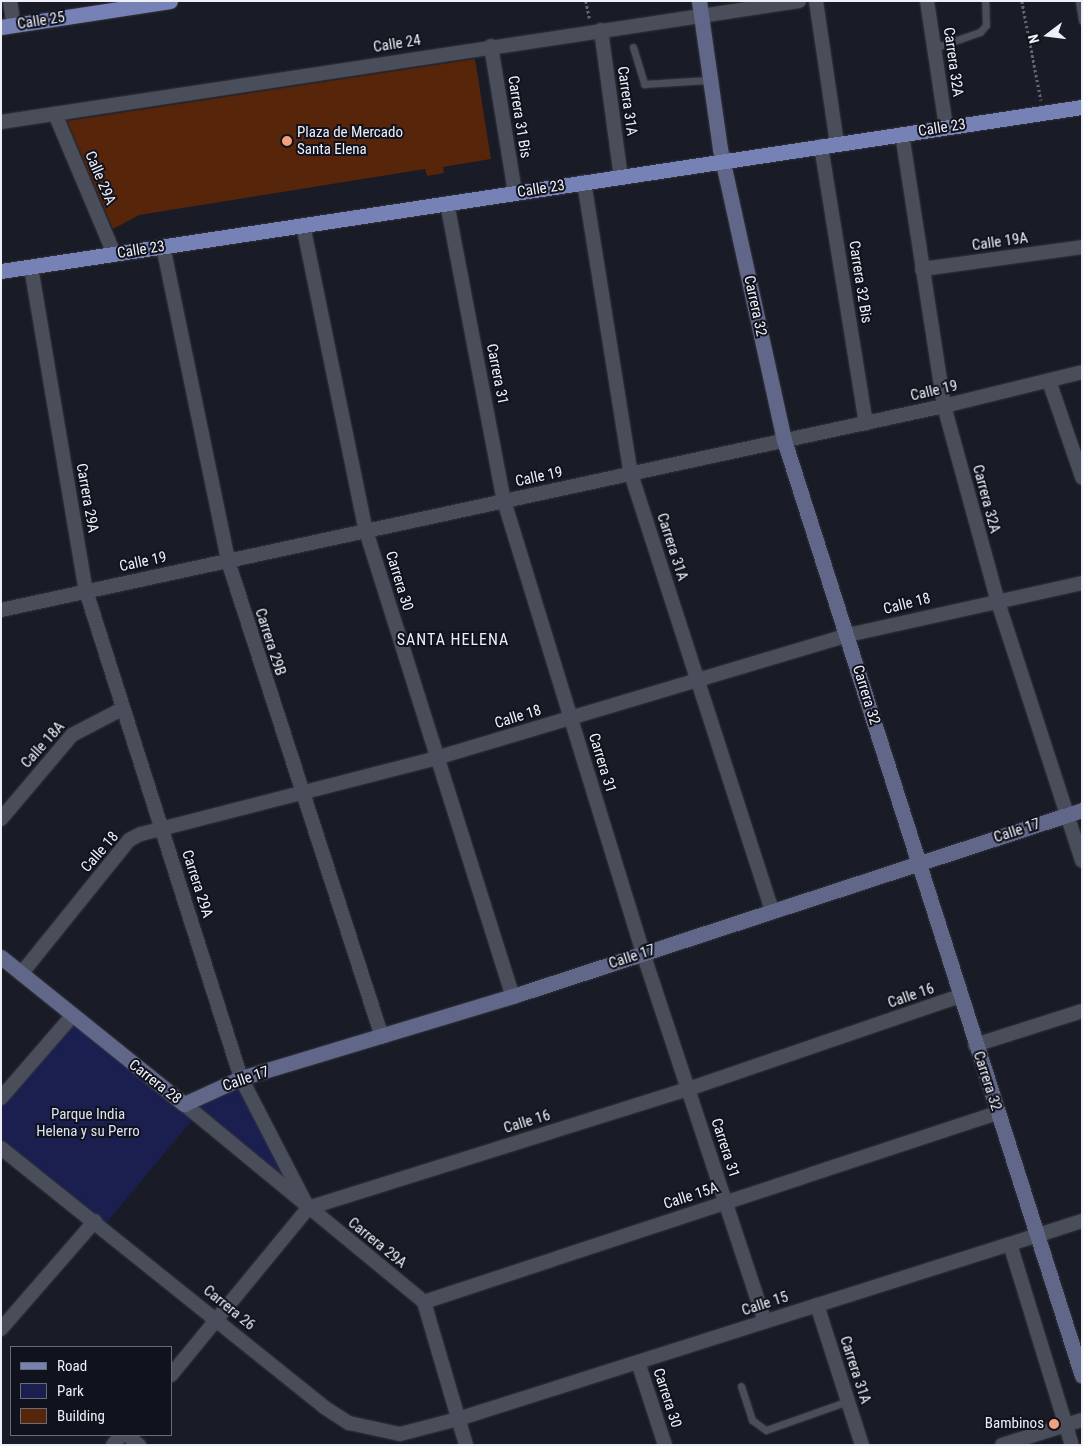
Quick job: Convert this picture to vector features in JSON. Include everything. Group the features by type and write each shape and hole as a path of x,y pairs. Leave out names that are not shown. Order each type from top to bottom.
{"main road":[{"name":"Calle 25","path":"8,26 145,3 170,1"},
{"name":"Calle 23","path":"1,271 1082,107"}],"street":[{"path":"8,26 10,1"},
{"name":"Calle 24","path":"1,122 597,30 700,6 799,1"},
{"path":"816,1 837,144"},
{"name":"Carrera 32A","path":"927,1 946,128"},
{"name":"Carrera 32","path":"700,6 708,80 723,161 784,440 848,635 975,1045 1082,1376"},
{"name":"Carrera 31A","path":"597,30 622,177"},
{"name":"Carrera 31 Bis","path":"491,46 515,193"},
{"name":"Calle 29A","path":"55,114 114,254"},
{"name":"Carrera 32A","path":"902,134 944,406 996,599 1082,861"},
{"name":"Carrera 32 Bis","path":"821,146 866,423"},
{"name":"Carrera 31A","path":"584,182 631,474 772,911"},
{"name":"Carrera 31","path":"448,203 504,501 643,953 765,1321"},
{"name":"Carrera 30","path":"303,225 366,531 512,996"},
{"name":"Carrera 29B","path":"163,246 228,561 300,790 382,1038"},
{"name":"Calle 19A","path":"922,270 1082,247"},
{"name":"Carrera 29A","path":"31,266 86,591 241,1078 308,1208 424,1302"},
{"name":"Calle 19","path":"1,610 944,406 1082,372"},
{"path":"1049,380 1082,477"},
{"name":"Calle 18","path":"21,974 129,840 300,790 436,758 698,678 848,635 996,599 1082,582"},
{"name":"Calle 18A","path":"1,819 72,735 122,709"},
{"name":"Calle 17","path":"184,1104 241,1078 382,1038 1082,810"},
{"name":"Carrera 28","path":"1,957 72,1016 184,1104 308,1208"},
{"name":"Calle 16","path":"308,1208 688,1089 960,996"},
{"path":"975,1045 1082,1011"},
{"path":"1,1098 72,1016"},
{"name":"Calle 15A","path":"424,1302 997,1113"},
{"name":"Carrera 26","path":"1,1148 349,1423 400,1434 458,1419"},
{"path":"172,1374 308,1208"},
{"name":"Calle 15","path":"458,1419 1082,1220"},
{"path":"1,1329 95,1221"},
{"path":"1010,1244 1072,1445"},
{"path":"424,1302 466,1445"},
{"name":"Carrera 31A","path":"817,1305 862,1445"},
{"name":"Carrera 30","path":"638,1362 665,1445"},
{"path":"1002,1445 1082,1420"},
{"path":"128,1436 139,1445"}],"lane":[{"path":"934,48 980,32 986,25 985,1"},
{"path":"1079,1 1082,21"},
{"path":"633,47 644,84 708,80"},
{"path":"741,1386 752,1420 766,1430 848,1401"}],"path":[{"path":"586,1 597,30"},
{"path":"1022,1 1043,113"}],"green space":[{"name":"Parque India Helena y su Perro","path":"72,1016 184,1104 241,1078 308,1208 197,1114 103,1227 1,1148 1,1098"}],"building":[{"name":"Plaza de Mercado Santa Elena","path":"475,59 491,159 443,167 444,173 427,176 425,169 139,215 113,229 67,121"}],"place":[{"name":"Plaza de Mercado Santa Elena","path":"287,141"},
{"name":"Bambinos","path":"1054,1424"}],"district":[{"name":"SANTA HELENA","path":"453,640"}]}
